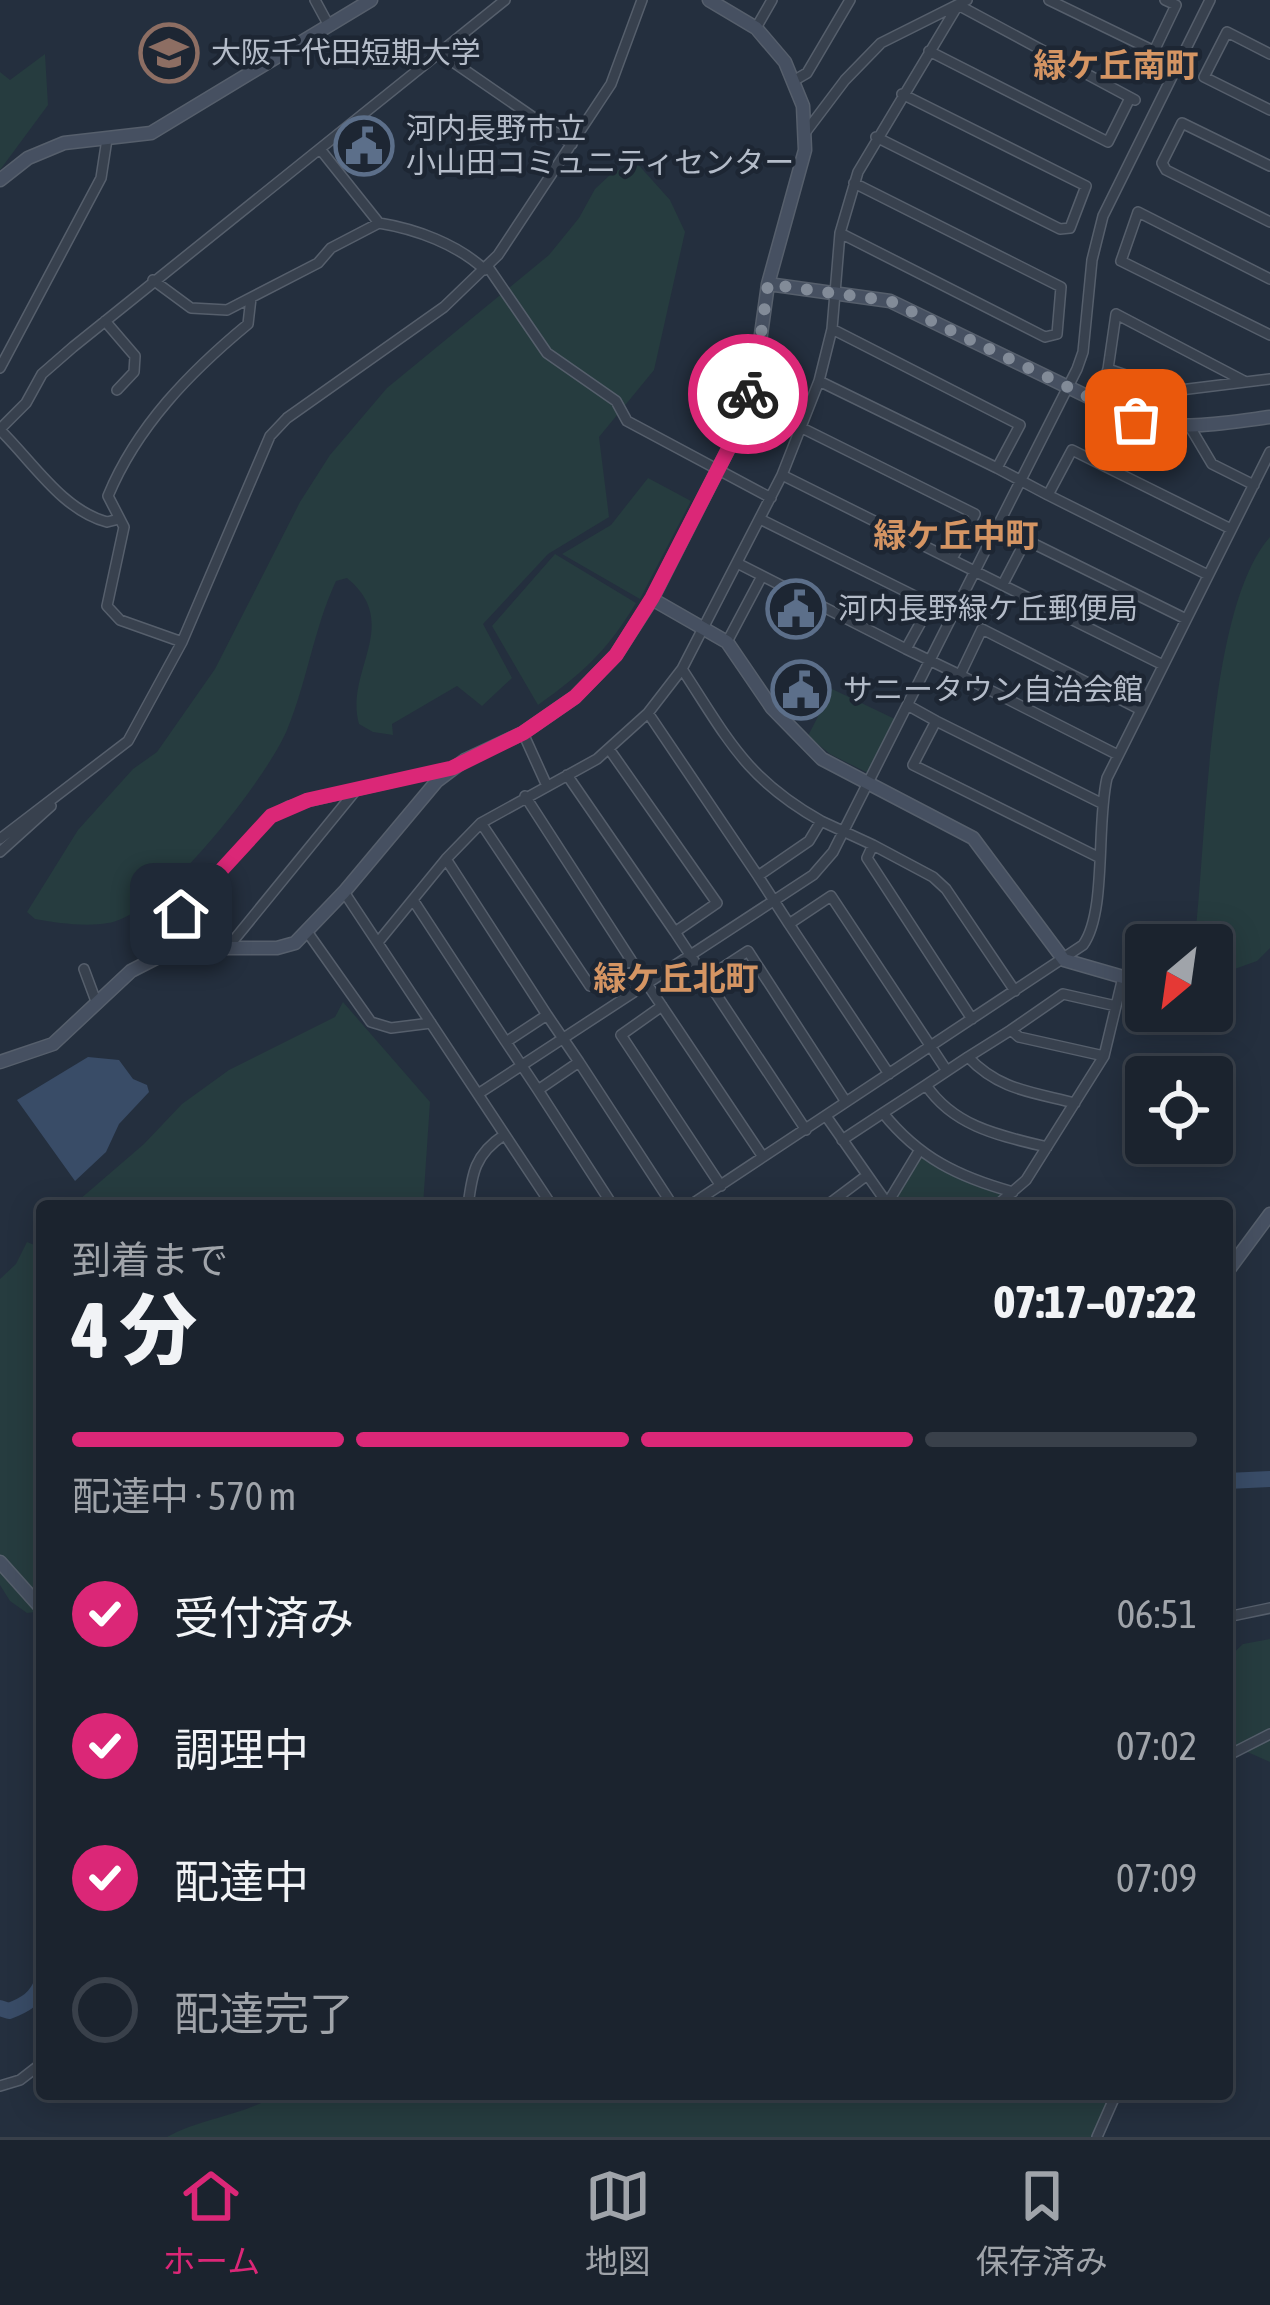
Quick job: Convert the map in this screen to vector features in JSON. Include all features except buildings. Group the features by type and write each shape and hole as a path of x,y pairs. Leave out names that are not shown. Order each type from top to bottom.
{"street":[{"path":"315,0 328,24"},
{"path":"0,180 28,158 64,143 151,133 371,0"},
{"path":"119,519 106,522 59,494 0,429 26,403 42,374 505,0"},
{"path":"0,839 128,741 182,642 270,436 287,418 444,307 486,268 611,84 642,0"},
{"path":"181,948 177,922 186,906 271,816 308,800 452,768 523,733 575,697 616,655 652,598 734,438 749,390 768,284 805,134 795,80 774,46 756,28 709,0"},
{"path":"756,28 772,0"},
{"path":"795,80 807,73 850,0"},
{"path":"1049,0 1154,52 1177,5 1165,0"},
{"path":"478,1094 813,874 846,832 1068,388 1083,352 1092,260 1102,217 1210,0"},
{"path":"805,134 860,62 881,43 963,3"},
{"path":"929,51 1108,142 1133,99 963,3"},
{"path":"379,941 481,824 609,749 648,713 682,668 782,475 819,381 832,329 840,232 854,183 902,94 963,3"},
{"path":"1270,54 1227,32 1204,77 1270,110"},
{"path":"440,52 572,144"},
{"path":"876,137 1060,229 1070,228 1086,186 902,94"},
{"path":"1270,166 1182,123 1162,163 1166,170 1270,222"},
{"path":"0,368 101,178 107,140"},
{"path":"320,149 380,224 469,255 503,283 547,353 616,401 627,422 770,498"},
{"path":"840,232 1046,337 1057,334 1061,287 854,183"},
{"path":"1270,278 1138,212 1121,260 1270,335"},
{"path":"153,280 190,308 227,310 318,263 332,248 380,224"},
{"path":"768,284 890,301 1097,402 1162,427 1270,418"},
{"path":"182,642 120,620 107,606 124,527 109,496 142,435 195,368 248,324 251,298"},
{"path":"1097,402 1108,369 1116,314 1244,381"},
{"path":"105,321 135,356 134,372 117,390"},
{"path":"832,329 1020,425 997,468"},
{"path":"1108,369 1172,391 1270,379"},
{"path":"819,381 1208,575"},
{"path":"1190,427 1211,464 1254,484"},
{"path":"800,428 975,514 952,559"},
{"path":"1048,495 1072,450 1231,529"},
{"path":"699,1200 1083,945 1095,924 1101,803 1118,755 1270,452"},
{"path":"782,475 1163,665"},
{"path":"760,519 931,604 906,650"},
{"path":"1003,584 1026,540 1186,619"},
{"path":"737,563 1118,755"},
{"path":"727,642 763,576"},
{"path":"652,598 727,642 772,708 822,759 973,838 1064,960 1124,977 1104,1056 1047,1147 1003,1200"},
{"path":"960,675 982,629 1141,710"},
{"path":"682,668 759,779 821,821 934,877 1015,992"},
{"path":"909,706 1101,803"},
{"path":"648,713 889,1074"},
{"path":"936,721 913,765 1098,857"},
{"path":"523,733 547,786"},
{"path":"609,749 717,904 675,932"},
{"path":"0,1062 53,1044 131,971 181,948 277,948 295,943 452,768"},
{"path":"567,775 806,1130"},
{"path":"0,852 75,781"},
{"path":"229,946 357,789"},
{"path":"526,796 763,1157"},
{"path":"758,876 808,841 821,821"},
{"path":"481,824 590,986 632,960"},
{"path":"873,845 867,858 972,1019"},
{"path":"446,859 669,1200"},
{"path":"344,892 548,1200"},
{"path":"789,924 831,896 947,1071"},
{"path":"413,900 609,1200"},
{"path":"308,933 371,1022 391,1028 431,1023"},
{"path":"705,979 748,951 846,1102"},
{"path":"84,969 97,1004"},
{"path":"842,1140 1063,994 1116,1006"},
{"path":"662,1006 621,1035 721,1186"},
{"path":"506,1042 547,1015"},
{"path":"1012,1030 1019,1037 1104,1056"},
{"path":"968,1057 1000,1084 1075,1102"},
{"path":"538,1090 579,1062"},
{"path":"926,1085 944,1106 976,1127 1047,1147"},
{"path":"883,1113 919,1150 964,1178 1013,1192"},
{"path":"826,1117 884,1200"},
{"path":"469,1200 473,1168 481,1153 504,1135"},
{"path":"891,1200 919,1150"},
{"path":"837,1200 866,1176"},
{"path":"1233,1264 1270,1214"},
{"path":"0,1562 36,1602"},
{"path":"1233,1615 1270,1608"},
{"path":"1233,1753 1270,1734"},
{"path":"0,2086 20,2080 36,2067"},
{"path":"1096,2137 1113,2100"}],"green space":[{"path":"45,54 48,105 0,170 0,72 10,80"},
{"path":"635,161 670,200 685,232 654,370 599,437 609,517 548,554 483,624 512,678 482,706 457,686 392,724 393,735 373,732 359,724 356,704 370,613 363,595 347,578 336,581 287,730 258,779 210,842 130,915 90,925 35,919 27,912 78,830 133,769 157,752 215,669 300,502 330,455 387,388 549,255 595,189"},
{"path":"648,478 691,501 640,599 562,554 611,525"},
{"path":"1270,537 1270,948 1257,961 1233,970 1233,924 1196,924 1221,672 1249,571"},
{"path":"555,554 636,603 593,660 538,705 492,626"},
{"path":"832,689 899,721 872,775 830,754 808,736"},
{"path":"343,1002 430,1102 423,1200 79,1200 182,1104 229,1070 335,1017"},
{"path":"921,1153 1009,1193 1000,1200 895,1200"},
{"path":"27,1242 36,1246 36,1612 27,1613 10,1601 0,1585 0,1279 16,1264"},
{"path":"1270,1639 1270,1762 1233,1746 1233,1653 1243,1644"},
{"path":"266,2100 1110,2100 1095,2137 167,2137"}],"water":[{"path":"88,1057 119,1060 149,1092 119,1124 106,1152 75,1181 17,1100"}],"waterway":[{"path":"1233,1481 1270,1479"},
{"path":"0,2008 9,2011 36,1993"}],"way so far":[{"path":"748,394 768,284 890,301 1136,420"}],"place":[{"name":"大阪千代田短期大学","path":"169,53"},
{"name":"河内長野市立 小山田コミュニティセンター","path":"364,146"},
{"name":"河内長野緑ケ丘郵便局","path":"796,609"},
{"name":"サニータウン自治会館","path":"801,690"}],"district":[{"name":"緑ケ丘南町","path":"1116,65"},
{"name":"緑ケ丘中町","path":"956,535"},
{"name":"緑ケ丘北町","path":"676,978"}],"route":[{"path":"181,914 271,816 308,800 452,768 523,733 575,697 616,655 652,598 734,438 748,394"}]}
